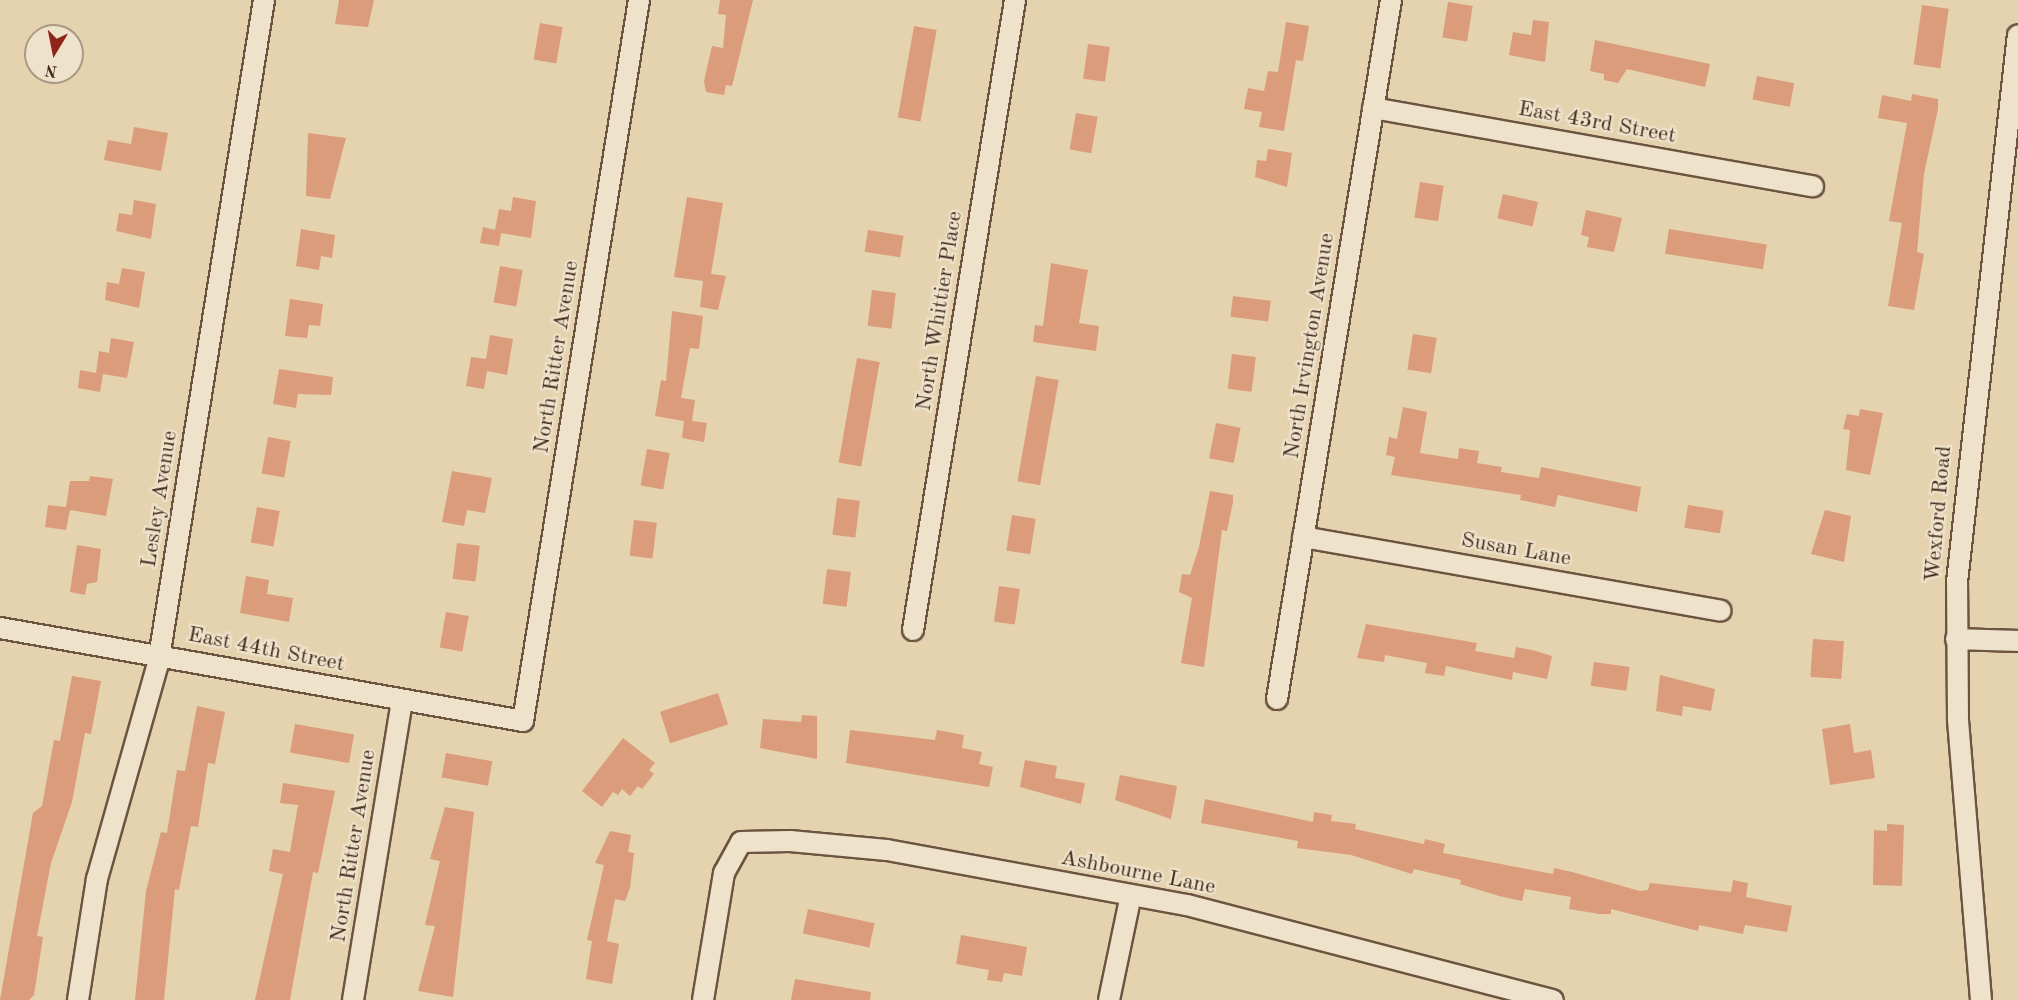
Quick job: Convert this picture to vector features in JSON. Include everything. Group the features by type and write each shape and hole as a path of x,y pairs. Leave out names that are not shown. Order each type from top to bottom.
{"street":[{"name":"Lesley Avenue","path":"78,1000 97,879 159,654 264,0"},
{"name":"North Ritter Avenue","path":"523,721 639,0"},
{"name":"North Whittier Place","path":"913,630 1015,0"},
{"name":"North Irvington Avenue","path":"1277,699 1391,0"},
{"name":"Wexford Road","path":"1981,1000 1956,639 1964,488 2010,183 2018,35"},
{"name":"East 43rd Street","path":"1373,108 1813,186"},
{"name":"Susan Lane","path":"1303,537 1721,611"},
{"name":"East 44th Street","path":"0,628 159,654 523,721"},
{"path":"1956,639 2018,641"},
{"name":"North Ritter Avenue","path":"353,1000 402,700"},
{"name":"Ashbourne Lane","path":"703,1000 724,873 741,842 790,841 887,850 1131,895 1305,932 1553,1000"},
{"path":"1109,1000 1131,895"}],"building":[{"path":"339,0 374,0 368,27 335,24"},
{"path":"720,0 753,0 732,86 726,85 724,95 706,92 704,81 712,46 723,48 726,15 718,14"},
{"path":"1448,2 1473,6 1467,41 1442,38"},
{"path":"1922,5 1949,9 1940,68 1914,64"},
{"path":"1533,20 1549,22 1545,62 1509,55 1513,32 1531,35"},
{"path":"1286,22 1309,26 1303,61 1296,60 1284,131 1259,127 1262,112 1244,109 1248,88 1264,91 1268,71 1278,72"},
{"path":"540,23 563,27 556,63 534,59"},
{"path":"914,26 937,30 921,122 898,118"},
{"path":"1595,40 1710,64 1705,87 1627,69 1618,83 1604,80 1604,74 1590,71"},
{"path":"1088,44 1110,47 1105,82 1083,79"},
{"path":"1757,76 1794,83 1790,107 1752,100"},
{"path":"1912,94 1938,99 1938,109 1924,174 1917,252 1924,254 1914,310 1888,306 1902,223 1889,221 1907,123 1878,118 1882,95 1911,101"},
{"path":"1076,113 1098,117 1091,153 1070,149"},
{"path":"134,127 168,133 161,171 104,160 108,140 131,144"},
{"path":"308,133 346,138 330,199 306,196"},
{"path":"1268,149 1292,153 1287,187 1255,177 1257,160 1266,161"},
{"path":"1420,182 1444,186 1438,221 1414,218"},
{"path":"1503,194 1538,202 1532,226 1497,218"},
{"path":"513,197 536,201 531,238 501,233 499,246 480,243 483,227 495,230 499,209 511,211"},
{"path":"687,197 723,203 711,274 726,276 718,310 700,307 703,281 674,277"},
{"path":"134,200 156,204 151,239 116,231 119,213 132,215"},
{"path":"1586,210 1622,218 1614,252 1587,247 1589,237 1581,235"},
{"path":"301,229 335,235 332,258 321,256 319,270 296,266"},
{"path":"1669,229 1767,244 1763,269 1665,254"},
{"path":"868,230 904,236 900,257 865,252"},
{"path":"1051,263 1088,270 1079,323 1099,326 1096,351 1033,342 1035,325 1043,326"},
{"path":"500,266 523,270 516,306 494,302"},
{"path":"122,268 145,272 139,308 105,300 107,282 119,284"},
{"path":"872,290 896,293 891,329 868,326"},
{"path":"1233,296 1271,301 1268,321 1230,317"},
{"path":"290,299 323,304 320,326 309,325 307,338 285,336"},
{"path":"672,311 703,316 699,349 690,348 681,398 695,400 692,421 707,423 704,442 682,438 684,421 655,416 661,380 666,381"},
{"path":"1413,334 1437,338 1431,373 1407,370"},
{"path":"490,335 513,339 507,375 487,371 484,389 466,386 471,357 486,359"},
{"path":"111,338 134,342 127,378 103,374 100,392 78,388 80,370 96,373 99,351 109,353"},
{"path":"1232,354 1256,357 1252,392 1228,389"},
{"path":"857,358 880,362 861,466 839,462"},
{"path":"279,369 333,377 331,395 298,394 296,408 273,404"},
{"path":"1036,376 1059,380 1040,485 1017,481"},
{"path":"1403,407 1427,412 1420,453 1458,459 1459,448 1479,451 1477,463 1502,467 1501,472 1539,478 1541,467 1641,487 1637,512 1558,495 1555,507 1520,500 1521,495 1391,475 1395,457 1386,455 1389,437 1397,439"},
{"path":"1860,409 1883,413 1870,475 1846,470 1850,430 1843,429 1847,414 1859,416"},
{"path":"1216,423 1241,428 1234,463 1209,458"},
{"path":"268,437 291,441 284,477 262,473"},
{"path":"647,449 670,453 663,489 641,485"},
{"path":"452,471 492,478 485,513 467,510 464,526 442,522"},
{"path":"90,476 113,479 106,516 70,510 66,530 45,527 48,505 66,507 70,481 89,481"},
{"path":"1210,491 1233,495 1233,502 1227,531 1222,530 1204,667 1181,663 1192,598 1179,592 1182,574 1190,575 1199,547"},
{"path":"837,498 860,501 855,538 832,535"},
{"path":"1688,505 1724,511 1720,533 1684,528"},
{"path":"257,507 280,511 273,546 251,542"},
{"path":"1825,510 1851,516 1844,562 1811,554"},
{"path":"1012,515 1036,519 1030,554 1006,551"},
{"path":"634,520 657,523 652,559 630,556"},
{"path":"457,543 480,546 475,582 453,579"},
{"path":"77,545 101,549 97,582 87,584 85,595 70,592"},
{"path":"827,569 851,572 847,607 823,604"},
{"path":"246,576 269,580 267,594 293,598 289,622 240,613"},
{"path":"999,586 1020,589 1015,625 994,622"},
{"path":"446,612 469,616 462,651 440,647"},
{"path":"1366,624 1477,643 1475,651 1514,658 1516,647 1552,656 1547,679 1513,672 1512,680 1446,666 1444,676 1425,673 1427,663 1385,655 1384,662 1357,658"},
{"path":"1813,639 1844,641 1841,679 1810,677"},
{"path":"1594,662 1630,667 1626,691 1591,686"},
{"path":"1660,675 1715,689 1711,711 1683,706 1682,716 1656,711"},
{"path":"72,676 101,681 91,734 85,733 72,802 51,863 37,936 43,937 34,995 29,1000 0,1000 33,813 42,806 54,740 60,741"},
{"path":"718,693 728,724 670,743 660,712"},
{"path":"197,706 225,712 215,764 208,763 198,827 191,826 179,890 175,889 164,1000 135,1000 146,891 161,832 167,833 177,770 185,771"},
{"path":"802,715 817,716 817,759 760,748 763,719 801,722"},
{"path":"295,724 354,734 349,763 290,753"},
{"path":"1850,724 1854,753 1871,750 1875,778 1830,785 1822,729"},
{"path":"850,730 935,740 937,730 964,735 962,748 982,752 979,764 993,767 989,787 846,763"},
{"path":"623,738 655,763 649,770 654,774 642,789 638,786 630,796 622,789 618,795 613,792 602,807 582,791"},
{"path":"446,753 492,761 488,786 442,778"},
{"path":"1025,760 1057,766 1055,778 1085,783 1081,804 1020,787"},
{"path":"1120,775 1177,786 1171,819 1115,800"},
{"path":"283,783 335,791 318,873 313,872 290,1000 255,1000 283,874 269,871 273,849 290,852 298,805 280,803"},
{"path":"1205,799 1313,822 1314,812 1332,815 1331,821 1356,824 1355,829 1424,844 1425,839 1445,844 1443,853 1553,874 1554,868 1640,891 1648,890 1650,883 1731,892 1733,880 1748,883 1746,897 1792,906 1787,932 1745,925 1743,934 1699,925 1698,931 1611,909 1611,914 1600,914 1569,909 1571,897 1525,889 1522,901 1499,896 1460,884 1461,880 1414,869 1412,874 1351,855 1297,848 1298,841 1201,823"},
{"path":"445,807 474,812 453,997 418,991 435,926 425,925 440,861 430,859"},
{"path":"1887,824 1904,825 1902,886 1873,885 1874,830 1887,831"},
{"path":"610,831 631,835 628,852 634,853 630,888 625,901 615,899 607,941 619,944 612,984 586,979 592,941 587,940 604,865 595,863"},
{"path":"808,909 875,923 869,948 803,933"},
{"path":"961,935 1027,947 1022,976 1004,973 1002,982 987,980 989,970 956,964"},
{"path":"795,979 871,992 870,1000 791,1000"}]}
